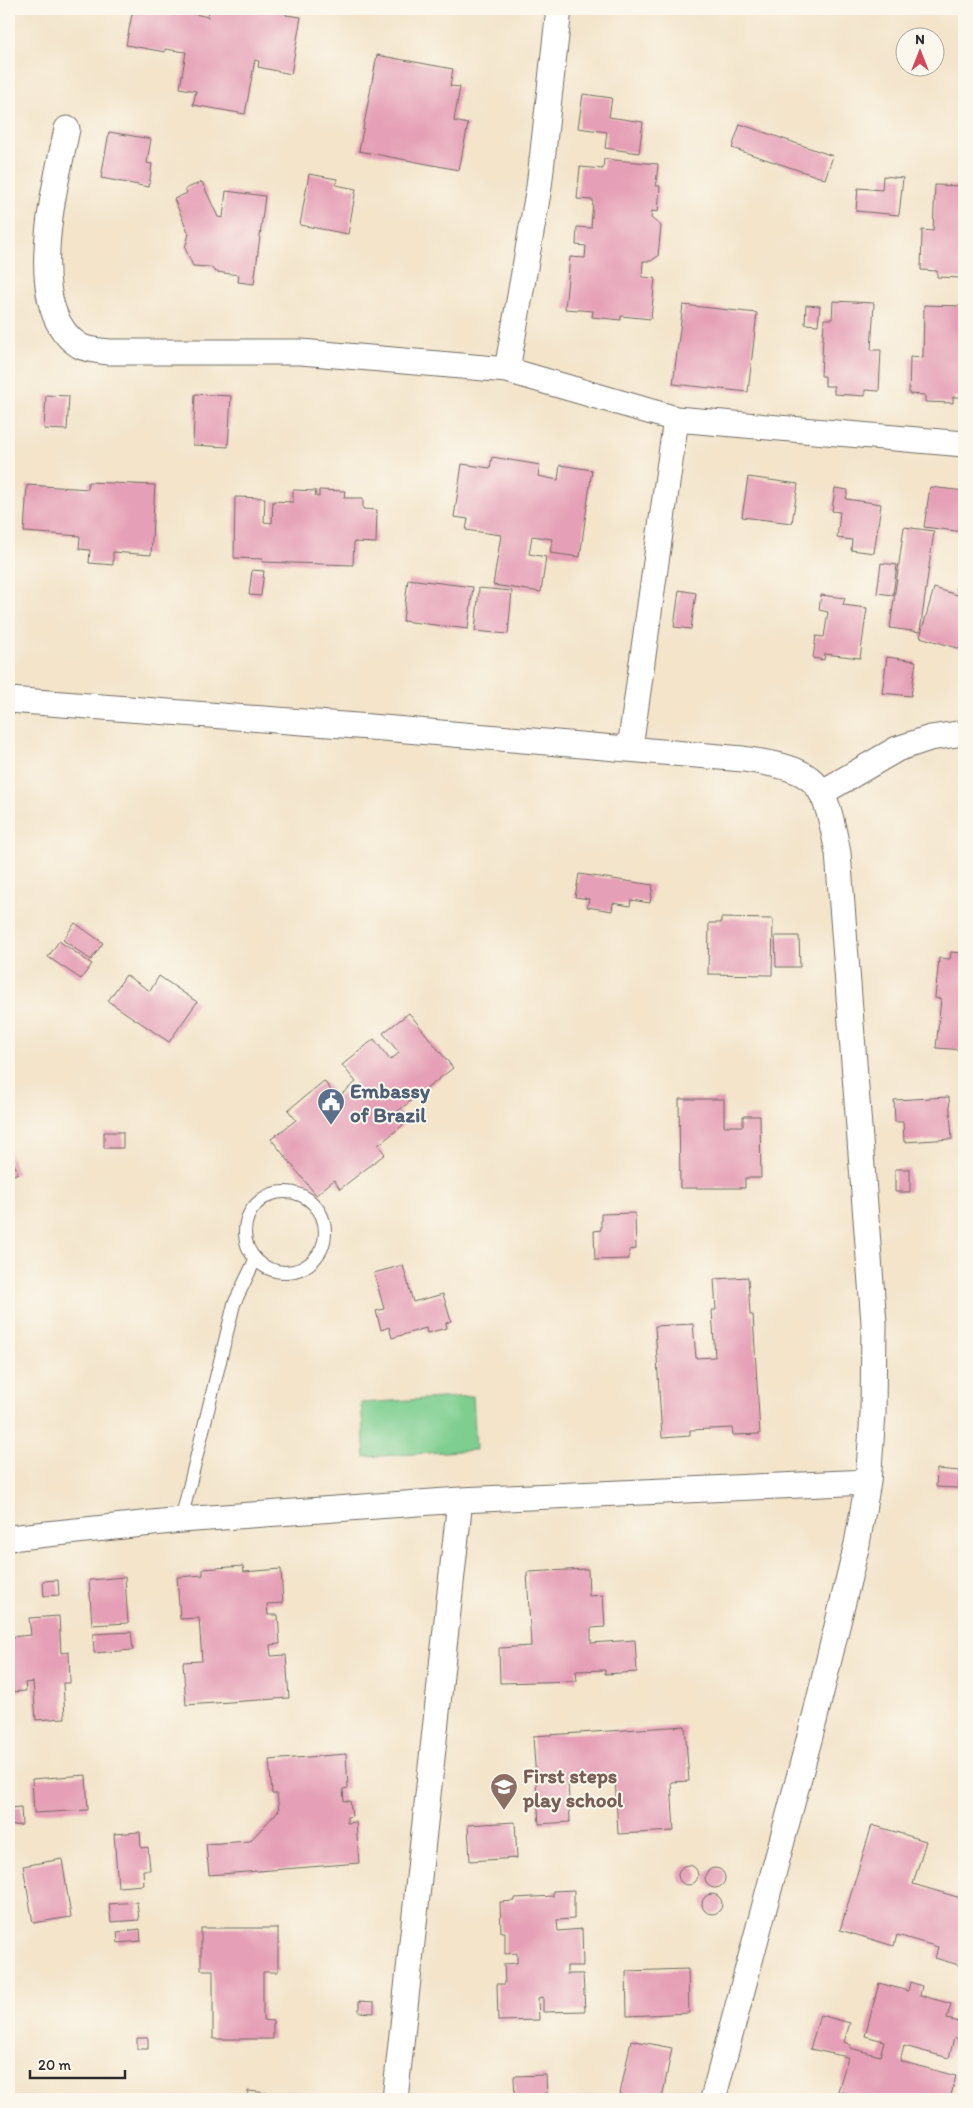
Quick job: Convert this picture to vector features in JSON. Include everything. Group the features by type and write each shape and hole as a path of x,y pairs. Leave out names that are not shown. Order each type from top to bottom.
{"street":[{"path":"507,370 539,187 559,9"},
{"path":"67,129 51,207 46,277 50,303 62,329 80,346 109,352 301,352 507,370 676,419 964,444"},
{"path":"630,748 676,419"},
{"path":"9,700 630,748 772,764 794,769 811,779 823,792 830,810 838,853 874,1323 873,1414 868,1482 857,1544 814,1721 713,2099"},
{"path":"823,792 897,749 930,738 964,733"},
{"path":"9,1538 180,1520 460,1500 868,1482"},
{"path":"395,2099 460,1500"}],"lane":[{"path":"283,1190 306,1196 322,1213 327,1235 318,1257 299,1271 275,1272 255,1260 244,1240 246,1216 261,1198 283,1190"},
{"path":"180,1520 234,1304 255,1260"}],"green space":[{"path":"473,1396 476,1450 365,1457 361,1403"}],"building":[{"path":"133,9 173,9 208,17 209,9 287,9 286,15 301,17 291,74 258,67 259,61 255,60 245,114 193,105 196,91 180,88 186,52 165,49 165,52 126,45"},
{"path":"377,55 453,69 450,86 460,87 454,121 468,124 459,170 359,151"},
{"path":"583,94 612,98 609,117 643,122 639,153 605,148 607,132 578,128"},
{"path":"740,124 833,156 825,179 732,148"},
{"path":"109,132 151,139 147,163 152,164 149,187 101,178"},
{"path":"604,159 658,164 656,186 660,186 658,212 652,211 651,218 661,226 658,256 651,261 643,261 642,277 655,278 651,319 621,316 621,320 592,317 593,311 565,309 570,257 585,258 586,246 576,245 577,227 591,228 593,200 577,199 580,167 603,169"},
{"path":"309,174 337,179 336,185 356,189 348,234 300,225"},
{"path":"883,176 903,178 899,215 856,211 858,188 882,190"},
{"path":"202,182 218,217 223,218 226,191 265,196 254,284 238,282 239,275 216,272 210,267 193,266 185,248 189,234 174,199 187,193 185,189"},
{"path":"935,185 964,186 963,278 937,277 937,271 921,270 922,230 933,231"},
{"path":"833,301 874,303 871,350 881,350 879,391 865,390 865,396 834,394 834,386 825,386 825,376 821,376 824,319 832,319"},
{"path":"683,305 757,313 748,392 673,384"},
{"path":"806,305 820,306 818,325 805,324"},
{"path":"924,305 964,306 963,397 953,397 953,403 925,402 925,395 909,394 910,357 923,358"},
{"path":"195,394 231,396 228,447 193,445"},
{"path":"46,395 69,396 67,430 44,429"},
{"path":"492,457 540,465 538,476 558,480 560,465 592,470 580,557 550,553 552,539 532,536 529,554 546,557 541,592 493,585 501,535 466,530 468,519 454,517 462,464 490,468"},
{"path":"748,477 798,484 792,523 742,517"},
{"path":"88,482 155,485 151,555 113,552 113,565 89,563 90,550 79,549 80,536 24,532 27,485 88,489"},
{"path":"930,487 964,491 964,532 924,527"},
{"path":"835,488 848,490 846,499 881,504 874,553 851,550 852,540 837,538 840,512 832,511"},
{"path":"293,490 316,491 315,496 319,497 319,490 345,491 344,498 363,498 363,509 377,510 376,543 354,542 353,565 262,562 263,559 234,558 235,497 265,498 264,522 272,523 273,501 293,502"},
{"path":"904,527 934,531 920,632 890,628"},
{"path":"881,563 897,565 893,595 877,593"},
{"path":"964,563 964,592 956,589"},
{"path":"252,570 264,571 261,596 249,595"},
{"path":"408,579 473,587 468,629 403,621"},
{"path":"479,588 512,591 508,634 475,631"},
{"path":"934,588 964,597 964,650 920,637"},
{"path":"679,590 696,593 691,629 674,627"},
{"path":"821,595 845,598 843,605 867,608 860,658 825,654 824,660 813,658 816,636 824,637 828,612 819,610"},
{"path":"887,657 916,661 911,696 882,693"},
{"path":"579,874 653,885 650,903 631,900 630,906 613,903 612,911 587,907 589,899 575,897"},
{"path":"721,918 773,919 772,975 708,974 709,923 721,923"},
{"path":"75,923 103,943 91,960 63,940"},
{"path":"775,936 799,936 800,967 776,967"},
{"path":"59,941 92,964 81,979 48,957"},
{"path":"951,952 964,953 964,1050 936,1048 941,999 935,998 939,958 950,959"},
{"path":"126,975 150,991 159,976 197,1002 169,1042 108,1001"},
{"path":"409,1013 453,1068 398,1111 407,1122 378,1145 385,1154 340,1189 334,1180 316,1195 271,1139 296,1120 288,1110 324,1081 337,1098 356,1082 342,1065 374,1039 390,1060 399,1053 383,1033"},
{"path":"949,1097 952,1139 904,1142 903,1122 895,1122 894,1100"},
{"path":"679,1099 724,1099 724,1126 743,1126 743,1116 760,1116 761,1178 745,1178 745,1188 680,1188"},
{"path":"104,1132 123,1132 123,1148 104,1148"},
{"path":"9,1152 18,1173 9,1177"},
{"path":"895,1169 910,1169 910,1192 895,1192"},
{"path":"635,1213 636,1249 629,1250 629,1259 595,1260 594,1231 601,1230 601,1214"},
{"path":"403,1265 413,1302 443,1294 451,1321 446,1323 447,1328 427,1333 426,1328 392,1338 389,1327 381,1330 376,1311 384,1309 374,1273"},
{"path":"748,1277 750,1315 753,1315 760,1434 733,1435 732,1428 690,1430 690,1436 662,1438 655,1326 693,1324 696,1358 715,1357 712,1310 716,1310 714,1279"},
{"path":"937,1469 960,1471 958,1488 936,1487"},
{"path":"243,1566 244,1572 281,1569 283,1603 267,1604 268,1615 278,1615 280,1644 270,1645 271,1656 286,1655 289,1698 186,1705 183,1662 202,1661 199,1618 180,1619 177,1577 203,1575 203,1569"},
{"path":"588,1569 589,1596 603,1595 605,1627 591,1628 591,1643 635,1640 637,1672 605,1674 605,1670 576,1671 577,1681 500,1683 499,1648 531,1646 527,1572"},
{"path":"125,1577 128,1623 92,1625 89,1580"},
{"path":"58,1580 59,1595 44,1596 43,1581"},
{"path":"59,1616 61,1653 69,1652 70,1683 63,1683 65,1718 36,1720 33,1682 25,1683 26,1691 9,1692 9,1637 31,1635 29,1618"},
{"path":"131,1632 133,1650 94,1653 93,1634"},
{"path":"685,1726 689,1781 671,1782 674,1831 618,1834 615,1777 568,1780 570,1822 539,1824 533,1736"},
{"path":"346,1754 348,1788 343,1789 344,1801 350,1801 352,1816 347,1817 347,1823 356,1822 359,1863 209,1875 206,1844 250,1841 279,1810 277,1794 272,1794 269,1760"},
{"path":"86,1775 88,1810 34,1813 32,1779"},
{"path":"21,1807 22,1825 9,1826 9,1808"},
{"path":"515,1822 517,1858 470,1861 468,1825"},
{"path":"872,1825 926,1841 913,1884 964,1899 964,1957 962,1966 935,1958 938,1947 897,1935 894,1946 840,1930"},
{"path":"140,1832 141,1848 148,1847 150,1870 143,1870 144,1885 118,1887 114,1834"},
{"path":"62,1859 71,1917 33,1923 23,1866"},
{"path":"688,1865 695,1868 698,1875 695,1882 688,1885 681,1882 678,1875 681,1868"},
{"path":"715,1868 722,1871 725,1878 722,1885 715,1888 708,1885 705,1878 708,1871"},
{"path":"574,1890 574,1919 557,1920 558,1931 582,1929 583,1966 567,1966 567,1974 583,1974 585,2011 543,2012 543,1997 538,1998 539,2020 498,2021 497,1984 505,1984 504,1964 517,1963 517,1953 505,1954 505,1932 501,1932 500,1902 515,1901 515,1898 553,1896 553,1891"},
{"path":"712,1894 719,1897 722,1904 719,1911 712,1914 705,1911 702,1904 705,1897"},
{"path":"137,1902 139,1920 111,1922 109,1904"},
{"path":"201,1928 278,1928 278,1972 263,1972 263,2020 273,2021 273,2039 213,2039 213,1970 201,1970"},
{"path":"140,1929 141,1941 118,1943 117,1932"},
{"path":"688,1969 689,2013 627,2016 626,1971"},
{"path":"910,1982 922,1986 920,1995 951,2004 947,2019 964,2023 964,2041 954,2038 949,2058 904,2046 900,2061 956,2076 950,2099 867,2099 838,2091 848,2057 810,2049 820,2015 850,2023 844,2042 851,2045 850,2048 880,2056 884,2041 865,2036 879,1983 908,1991"},
{"path":"359,2001 374,2002 374,2013 359,2012"},
{"path":"137,2038 148,2038 148,2049 137,2049"},
{"path":"631,2040 672,2048 662,2099 619,2099"},
{"path":"546,2075 547,2099 515,2099 514,2076"},
{"path":"248,2091 298,2096 298,2099 247,2099"}],"place":[{"name":"Embassy of Brazil","path":"331,1126"},
{"name":"First steps play school","path":"504,1811"}]}
